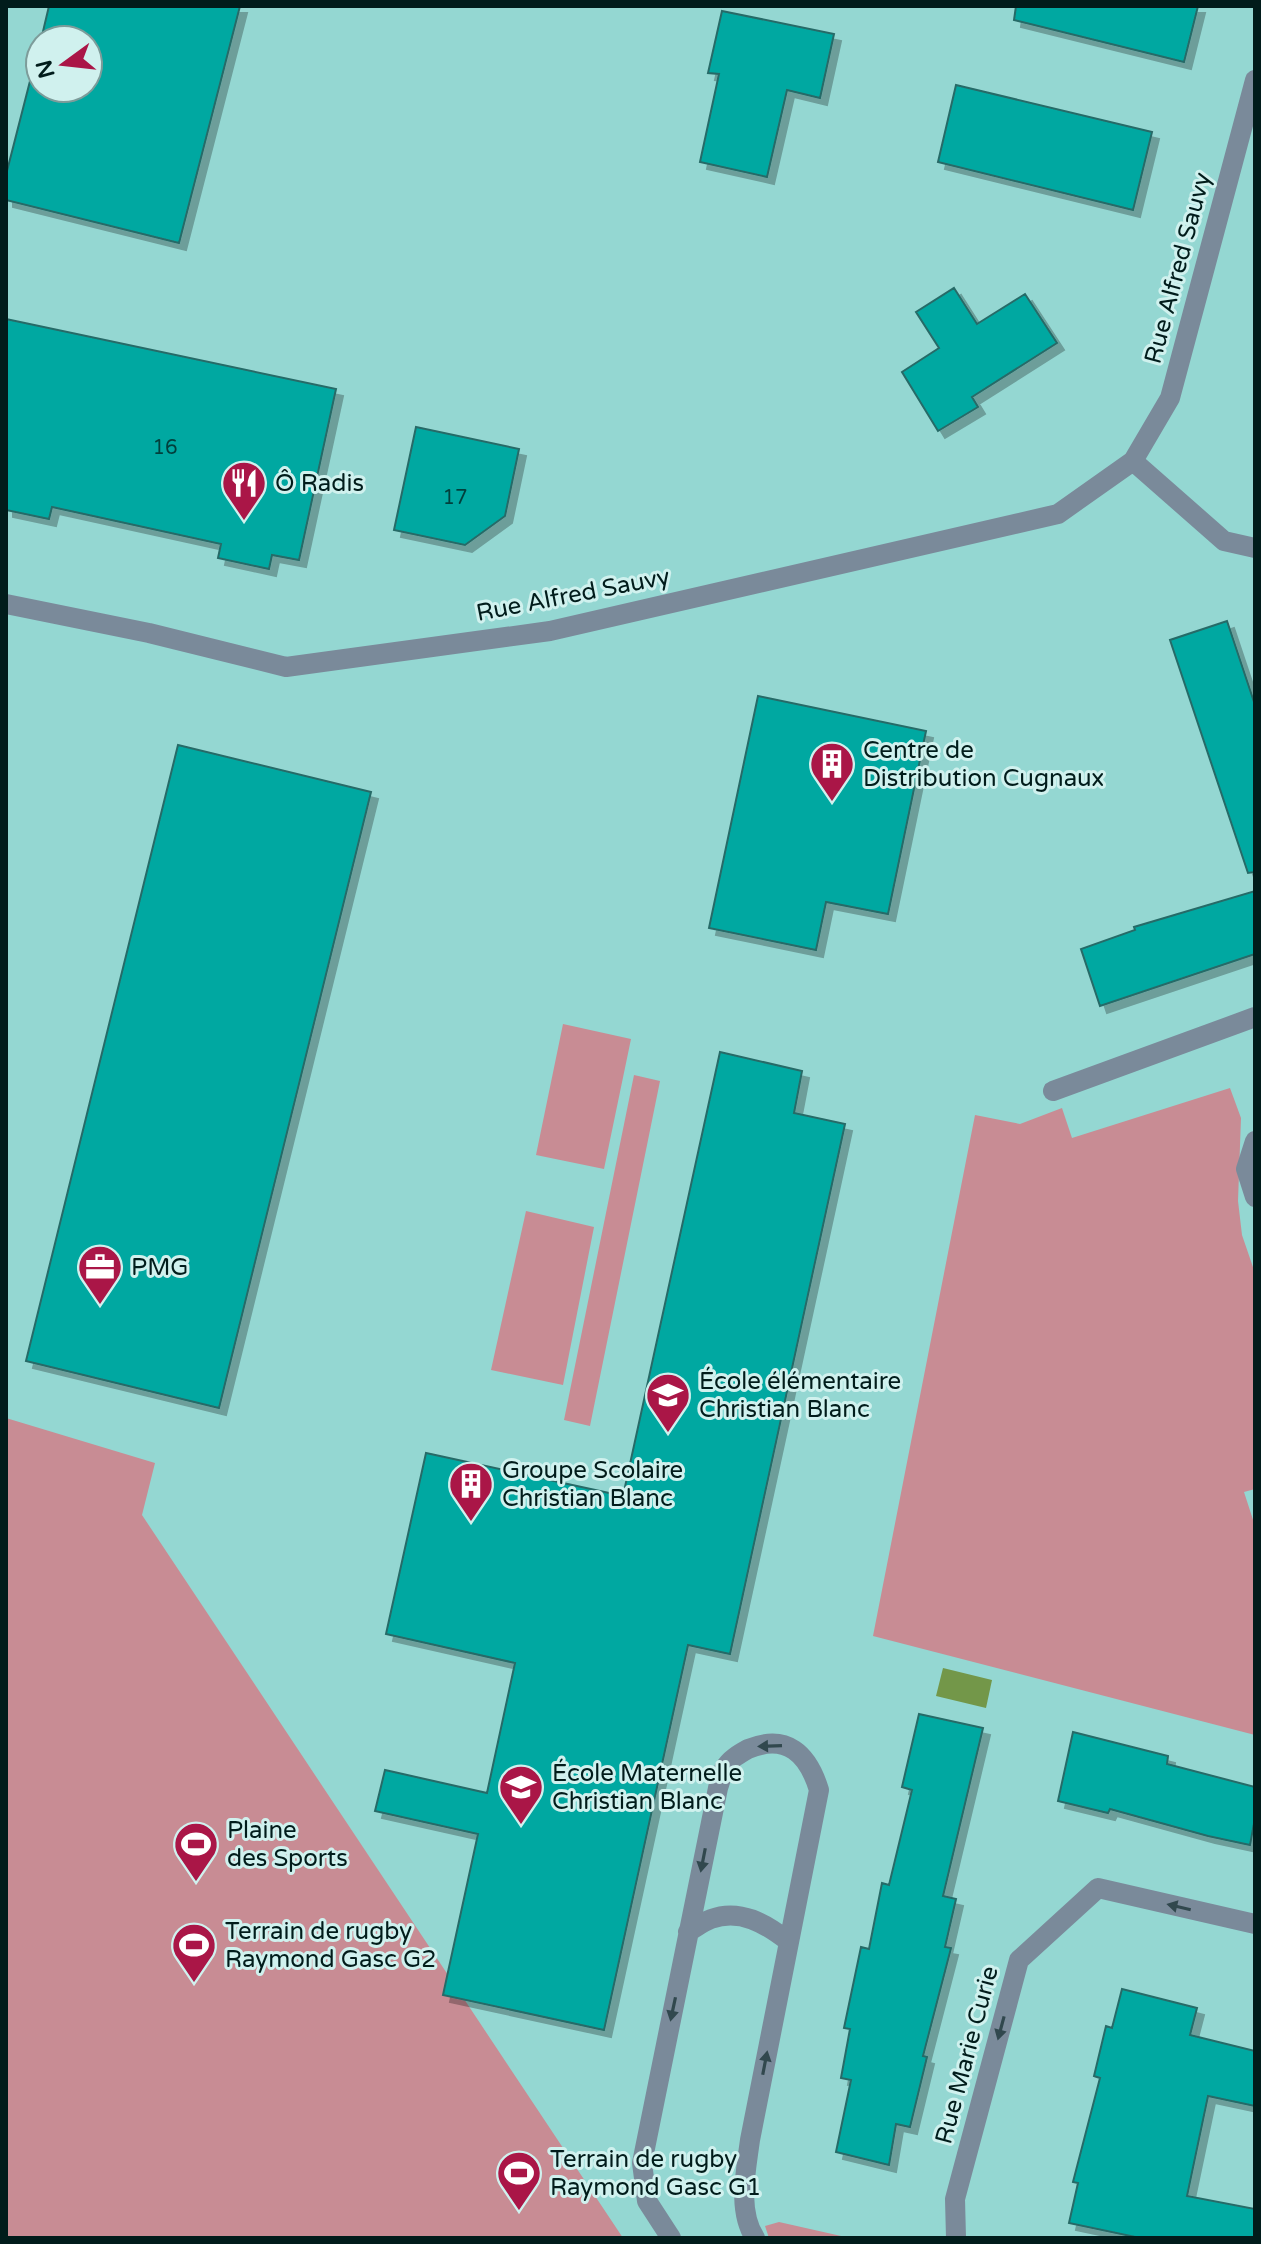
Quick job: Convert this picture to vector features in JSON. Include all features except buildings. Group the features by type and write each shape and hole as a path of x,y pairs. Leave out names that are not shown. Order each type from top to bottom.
{"street":[{"name":"Rue Alfred Sauvy","path":"6,604 149,633 286,667 550,631 1058,514 1133,461 1170,398 1255,80"},
{"path":"1133,461 1224,541 1255,548"},
{"path":"1053,1091 1255,1017"},
{"path":"1255,1141 1246,1169 1255,1197"},
{"path":"671,2238 647,2201 642,2163 718,1788 725,1768 737,1754 775,1743 793,1748 804,1759 814,1772 819,1790 750,2140 744,2189 748,2228 755,2238"},
{"name":"Rue Marie Curie","path":"956,2238 955,2199 1019,1960 1098,1888 1255,1924"},
{"path":"688,1932 711,1919 739,1915 764,1923 788,1941"}],"shaded area":[{"path":"563,1024 631,1039 604,1169 536,1155"},
{"path":"634,1075 660,1081 590,1426 564,1420"},
{"path":"1230,1088 1241,1118 1238,1201 1242,1235 1255,1273 1255,1489 1244,1492 1255,1526 1255,1735 873,1636 975,1115 1020,1124 1062,1108 1072,1138"},
{"path":"526,1211 594,1227 563,1385 491,1370"},
{"name":"Plaine des Sports","path":"6,1418 155,1463 142,1515 623,2238 6,2238"},
{"path":"943,1668 992,1680 986,1708 936,1696"},
{"path":"779,2222 850,2238 769,2238 765,2226"}],"place":[{"name":"Ô Radis","path":"244,522"},
{"name":"Centre de Distribution Cugnaux","path":"832,803"},
{"name":"PMG","path":"100,1306"},
{"name":"École élémentaire Christian Blanc","path":"668,1434"},
{"name":"Groupe Scolaire Christian Blanc","path":"471,1523"},
{"name":"École Maternelle Christian Blanc","path":"521,1826"},
{"name":"Plaine des Sports","path":"196,1883"},
{"name":"Terrain de rugby Raymond Gasc G2","path":"194,1984"},
{"name":"Terrain de rugby Raymond Gasc G1","path":"519,2212"}]}
